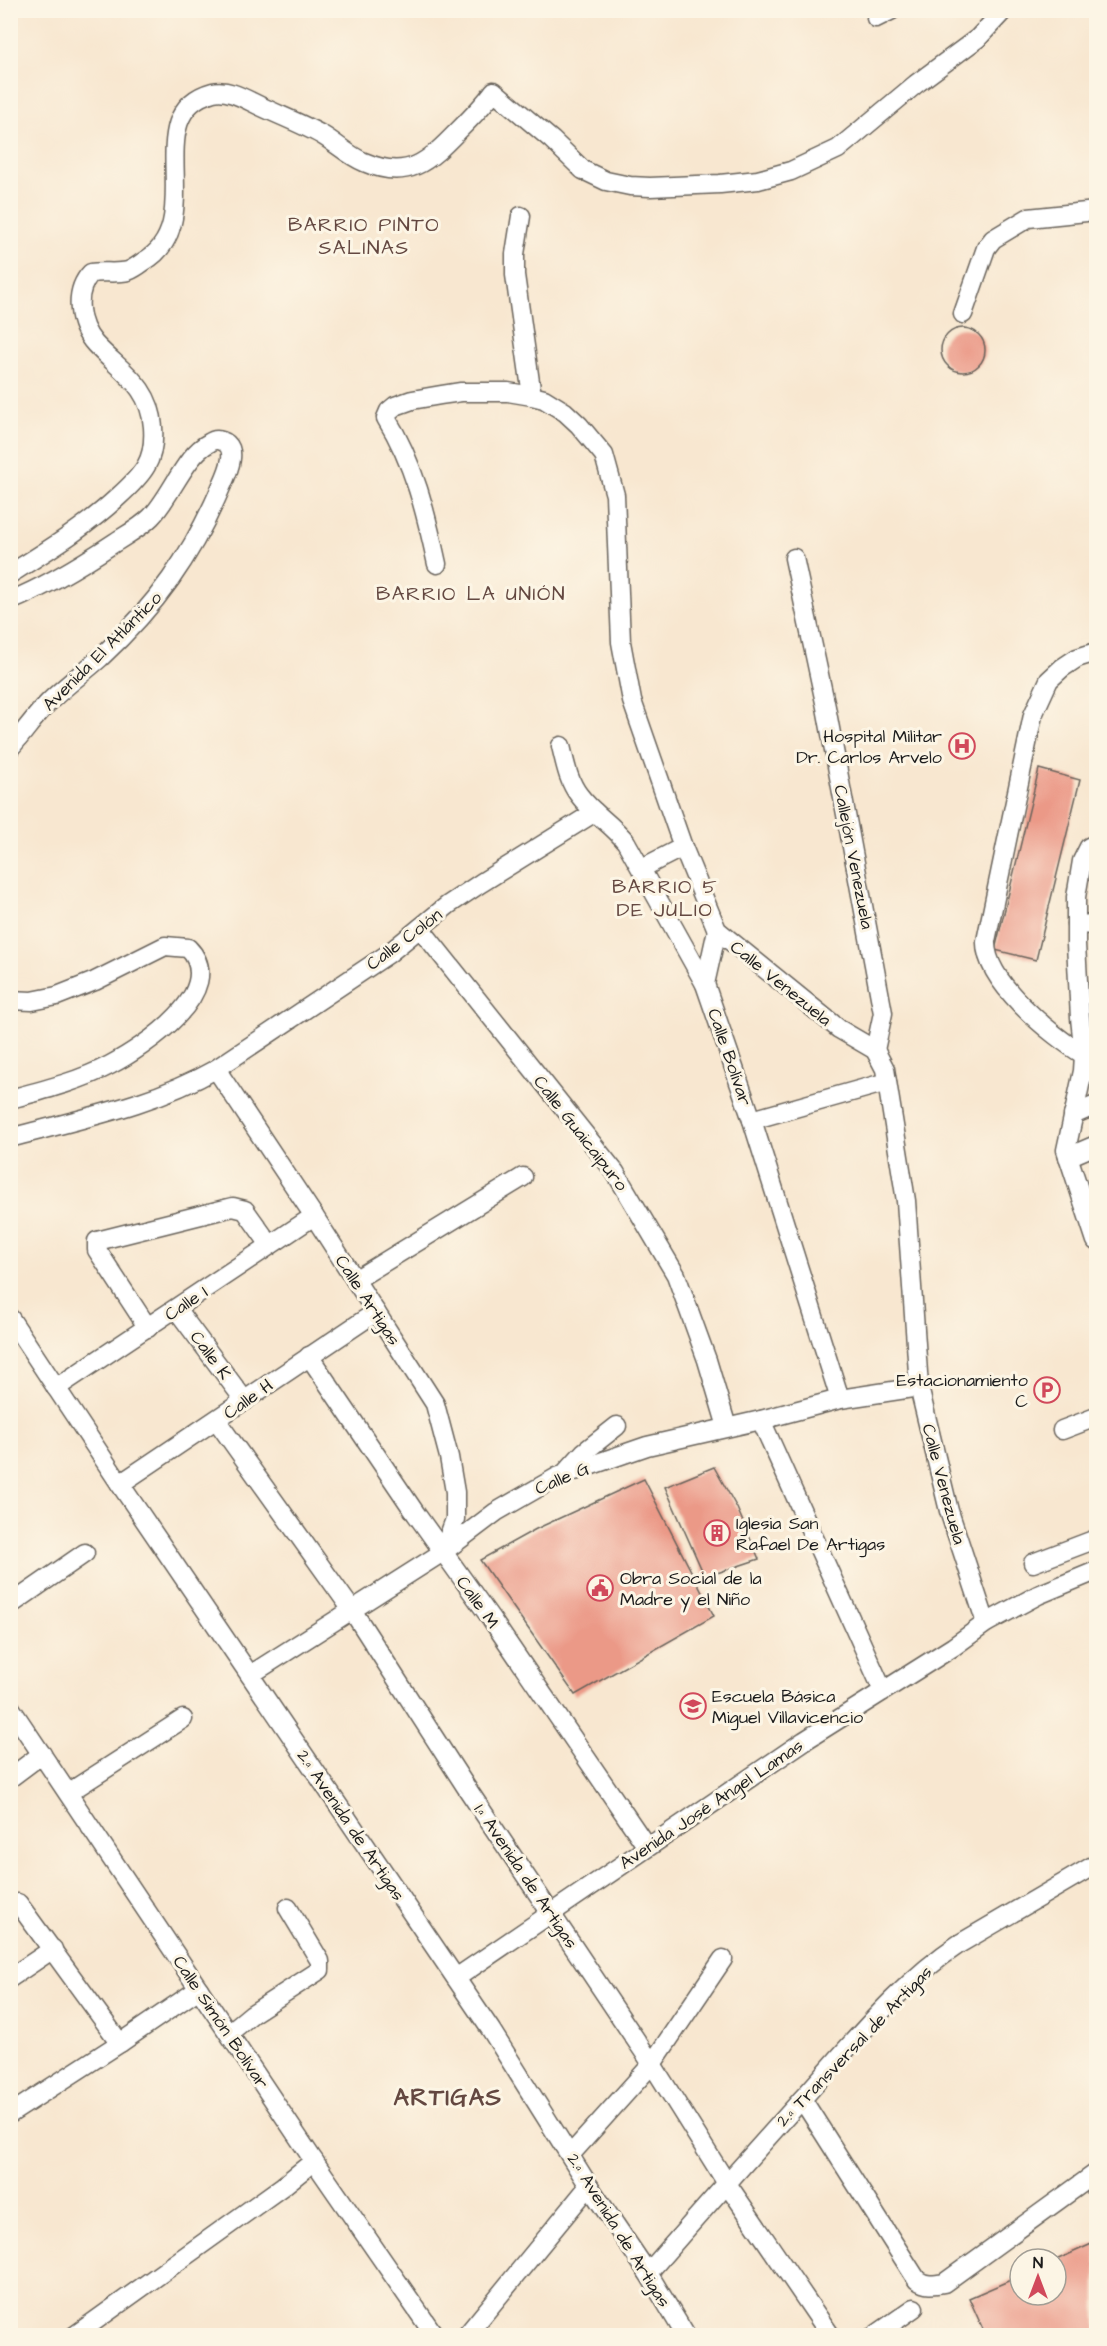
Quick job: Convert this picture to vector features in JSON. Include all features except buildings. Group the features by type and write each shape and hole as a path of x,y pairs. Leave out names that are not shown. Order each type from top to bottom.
{"street":[{"path":"10,574 99,514 139,476 146,465 154,443 152,412 142,390 94,342 82,321 79,301 82,288 91,273 128,271 155,255 165,242 177,196 174,136 177,124 188,107 212,92 221,91 238,96 321,134 361,161 388,170 403,170 415,167 438,152 480,110 494,91 552,140 583,170 594,177 630,186 720,184 758,180 791,171 838,149 916,84 978,38 1004,10"},
{"path":"963,314 986,248 993,239 1028,218 1096,211"},
{"path":"520,216 515,275 532,396"},
{"name":"Calle Venezuela","path":"437,564 420,492 408,461 386,418 394,406 412,400 461,392 508,392 532,396 544,399 565,412 604,455 615,495 621,642 632,701 682,847 717,930 839,1029 875,1050 885,1069 906,1201 919,1387 950,1511 986,1623"},
{"name":"Avenida El Atlántico","path":"10,601 80,566 150,518 167,498 199,449 210,441 225,442 229,448 231,460 228,472 206,523 160,596 100,658 49,702 10,748"},
{"name":"Callejón Venezuela","path":"794,558 826,707 883,1013 875,1050"},
{"path":"1084,1055 1061,1042 1011,993 988,961 985,950 1033,715 1049,680 1077,658 1096,652"},
{"name":"Calle Bolívar","path":"561,746 571,781 578,794 615,828 642,868 705,984 752,1120 840,1399"},
{"name":"Calle Colón","path":"10,1138 121,1108 190,1084 388,954 481,883 595,812"},
{"path":"1096,844 1089,847 1082,861 1087,882 1076,924 1084,1055 1083,1071 1066,1150 1096,1241"},
{"path":"642,868 682,847"},
{"path":"1076,924 1096,925"},
{"name":"Calle Guaicaipuro","path":"420,928 615,1172 676,1275 707,1360 727,1427"},
{"path":"705,984 717,930"},
{"path":"10,1000 32,1001 57,996 95,981 165,946 188,948 195,958 199,973 199,984 192,998 149,1040 110,1065 44,1090 10,1099"},
{"name":"Calle Artigas","path":"216,1069 435,1404 443,1430 455,1501 455,1519 443,1552"},
{"path":"752,1120 887,1082"},
{"path":"1072,1115 1096,1106"},
{"path":"1068,1157 1096,1145"},
{"path":"355,1280 524,1177"},
{"path":"148,1328 96,1246 97,1240 240,1207 270,1245"},
{"name":"Calle I","path":"56,1388 177,1310 314,1216"},
{"name":"Calle K","path":"177,1310 245,1401"},
{"name":"Calle H","path":"120,1484 376,1312"},
{"name":"2.ª Avenida de Artigas","path":"10,1317 120,1484 456,1978 571,2154 589,2186 648,2273 686,2336"},
{"name":"Calle M","path":"309,1356 647,1847"},
{"name":"Calle G","path":"250,1675 443,1552 496,1512 526,1493 562,1476 647,1446 840,1399 919,1387"},
{"path":"1062,1430 1096,1417"},
{"name":"1.ª Avenida de Artigas","path":"217,1420 352,1610 652,2064 726,2182 831,2336"},
{"path":"761,1420 883,1691"},
{"path":"562,1476 584,1452 617,1426"},
{"path":"1033,1563 1096,1539"},
{"path":"10,1605 85,1553"},
{"name":"Avenida José Angel Lamas","path":"456,1978 804,1741 953,1647 986,1623 1038,1595 1096,1571"},
{"name":"Calle Simón Bolívar","path":"10,1707 430,2333"},
{"path":"68,1793 183,1719"},
{"path":"10,1778 42,1754"},
{"name":"2.ª Transversal de Artigas","path":"648,2273 726,2182 860,2035 939,1958 1096,1864"},
{"path":"18,1903 120,2043"},
{"path":"229,2032 252,2014 320,1970 320,1961 288,1908"},
{"path":"10,1978 53,1949"},
{"path":"571,2154 652,2064 723,1959"},
{"path":"10,2114 198,1989"},
{"path":"802,2099 917,2280 923,2284 944,2283 1096,2173"},
{"path":"74,2336 314,2161"},
{"path":"466,2336 589,2186"},
{"path":"873,2336 914,2308"}],"place":[{"name":"Hospital Militar Dr. Carlos Arvelo","path":"962,746"},
{"name":"Estacionamiento C","path":"1047,1390"},
{"name":"Iglesia San Rafael De Artigas","path":"717,1533"},
{"name":"Obra Social de la Madre y el Niño","path":"600,1588"},
{"name":"Escuela Básica Miguel Villavicencio","path":"693,1706"}],"district":[{"name":"BARRIO PINTO SALINAS","path":"364,236"},
{"name":"BARRIO LA UNIÓN","path":"471,593"},
{"name":"BARRIO 5 DE JULIO","path":"665,898"},
{"name":"ARTIGAS","path":"448,2097"}]}
